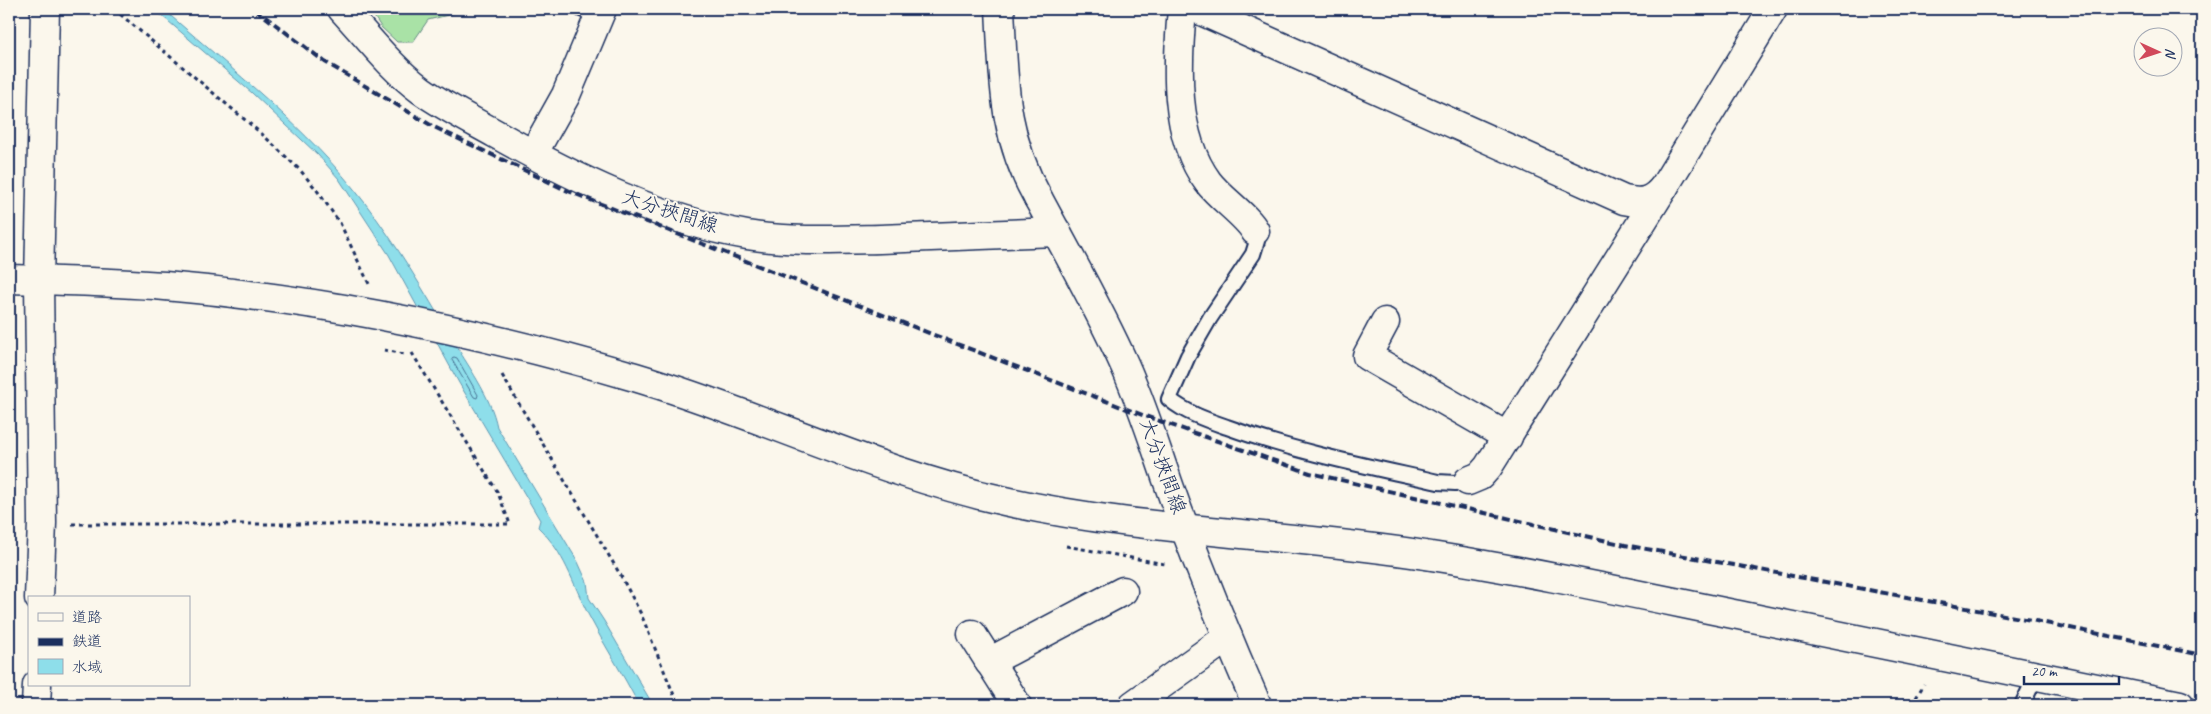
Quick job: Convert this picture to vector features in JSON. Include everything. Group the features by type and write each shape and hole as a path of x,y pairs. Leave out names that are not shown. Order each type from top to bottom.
{"street":[{"path":"39,596 42,524 39,280 45,9"},
{"name":"大分挾間線","path":"342,9 400,71 421,90 447,107 571,174 632,200 704,224 746,235 800,239 849,240 1057,232"},
{"name":"大分挾間線","path":"1000,9 1007,115 1022,164 1038,198 1096,303 1126,367 1186,530 1228,638 1257,705"},
{"path":"1182,9 1180,83 1183,118 1194,160 1208,182 1227,204 1252,225 1255,231"},
{"path":"1197,9 1624,200 1637,203 1648,201 1657,196 1664,187"},
{"path":"1468,481 1480,476 1488,467 1773,9"},
{"path":"533,154 566,95 594,11"},
{"path":"9,279 113,282 225,292 391,318 550,353 640,379 767,422 867,460 972,493 1042,509 1186,530 1335,543 1534,573 2180,705"},
{"path":"1385,322 1367,356 1508,436"},
{"path":"989,662 1123,591"},
{"path":"972,634 1017,705"},
{"path":"1133,705 1228,638"},
{"path":"36,705 37,686"}],"lane":[{"path":"1255,231 1257,242 1253,254 1210,318 1188,356 1169,399 1176,405 1199,417 1272,443 1438,482 1456,483 1468,481"},
{"path":"2022,705 2036,676"}],"path":[{"path":"42,524 510,524 498,492 370,284 340,223 305,176 262,135 114,9"},
{"path":"380,349 424,357"},
{"path":"502,375 621,576 645,623 678,705"},
{"path":"1059,545 1172,565"},
{"path":"1912,705 1926,680"}],"green space":[{"path":"369,9 461,9 460,12 428,20 413,42 397,42 381,27"}],"water":[{"path":"154,9 163,9 294,125 343,176 377,219 410,268 478,381 490,404 497,427 578,562 587,582 589,598 653,705 639,705 588,614 567,568 555,547 538,527 540,520 459,383 389,255 339,179 318,155 252,93"}],"railway":[{"path":"255,9 325,62 434,127 568,191 1145,416 1310,473 1625,545 2031,620 2202,655"}]}
